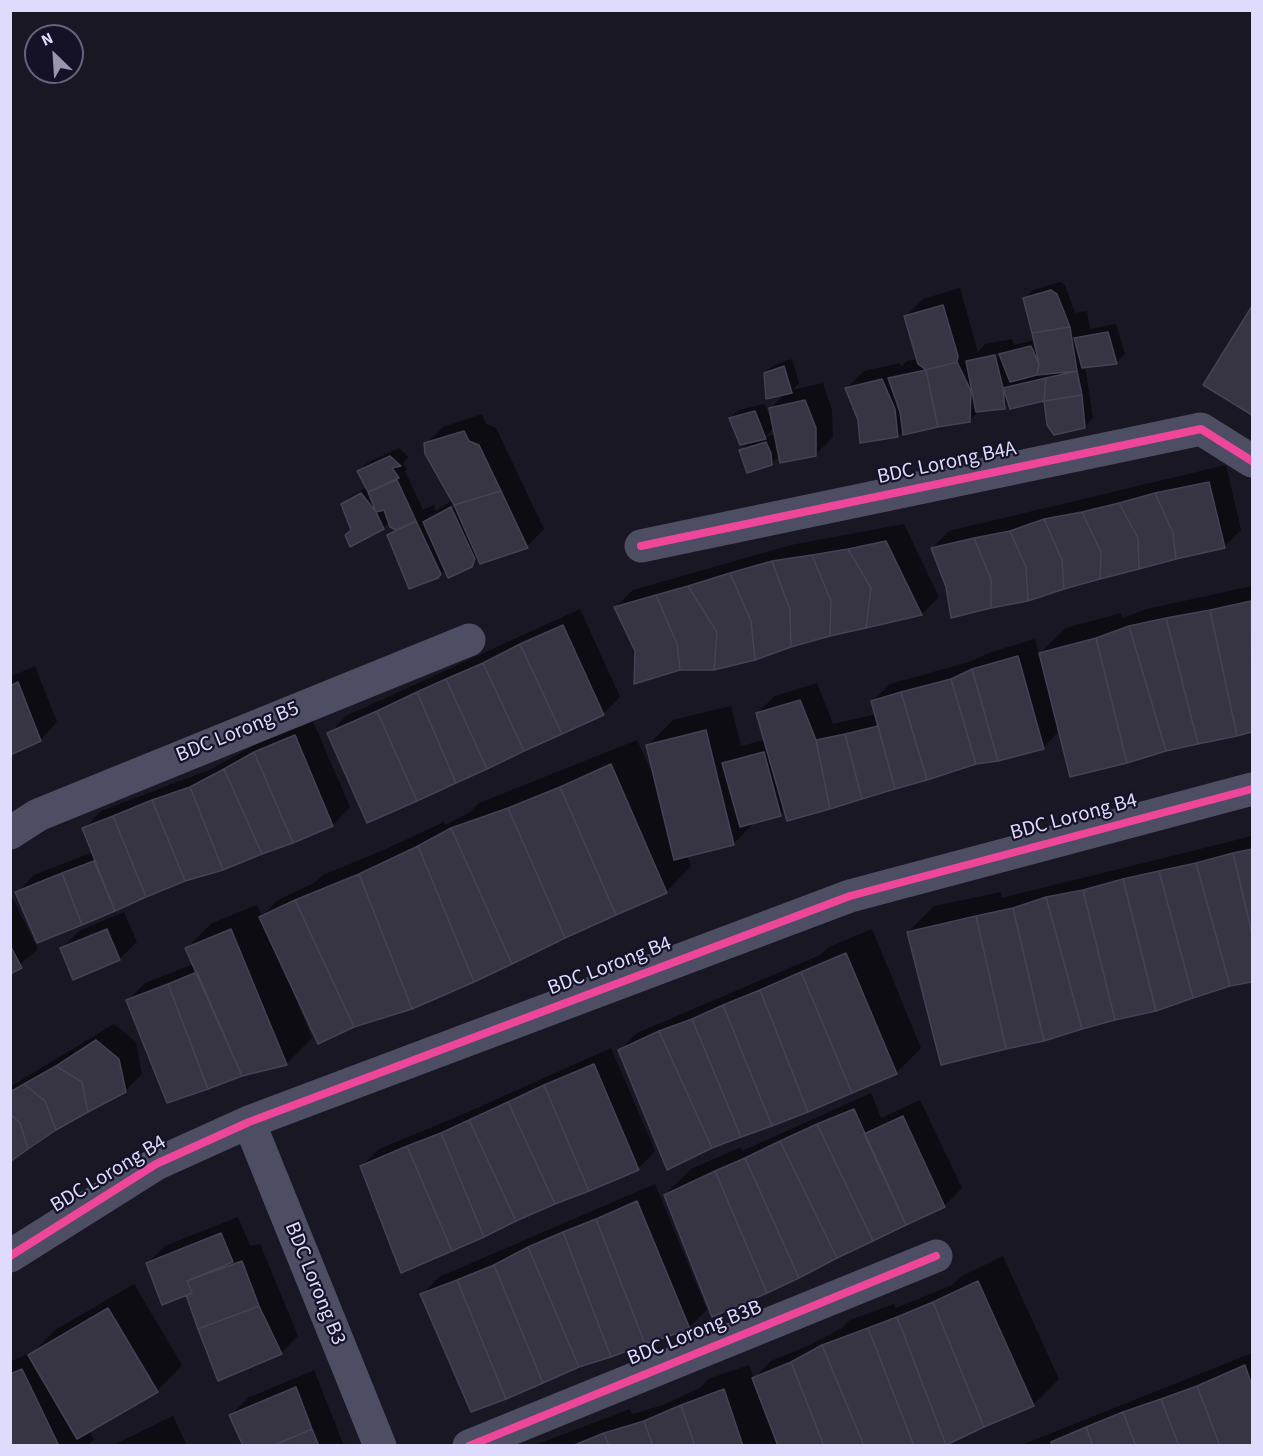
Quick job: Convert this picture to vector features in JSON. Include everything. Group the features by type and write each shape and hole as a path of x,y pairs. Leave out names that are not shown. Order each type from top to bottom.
{"street":[{"name":"BDC Lorong B4A","path":"641,546 1201,429 1252,462"},
{"name":"BDC Lorong B5","path":"10,833 38,815 469,640"},
{"name":"BDC Lorong B4","path":"10,1256 156,1164 249,1122 850,896 1252,789"},
{"name":"BDC Lorong B3","path":"249,1122 380,1446"},
{"name":"BDC Lorong B3B","path":"469,1446 936,1256"}],"building":[{"path":"1051,290 1057,294 1070,327 1032,333 1023,298"},
{"path":"943,305 958,356 957,362 926,370 918,364 904,316"},
{"path":"1252,306 1252,415 1203,385"},
{"path":"1070,327 1077,371 1037,375 1039,364 1032,333"},
{"path":"1108,332 1117,364 1082,368 1074,338"},
{"path":"1031,346 1039,364 1037,375 1010,382 999,354"},
{"path":"995,355 1003,388 1005,409 976,412 966,361"},
{"path":"957,362 971,391 970,422 938,427 926,370"},
{"path":"784,366 792,393 766,399 764,373"},
{"path":"926,370 938,427 903,435 900,412 888,378"},
{"path":"1077,371 1082,395 1044,401 1046,378"},
{"path":"1046,378 1044,401 1010,409 1003,388"},
{"path":"882,379 895,409 898,437 860,443 858,420 845,388"},
{"path":"1082,395 1085,428 1054,435 1047,425 1044,401"},
{"path":"805,400 816,428 816,456 780,463 769,408"},
{"path":"755,411 766,439 740,445 729,418"},
{"path":"464,431 469,441 479,445 501,491 454,505 425,454 424,443"},
{"path":"766,442 771,453 772,465 747,473 739,450"},
{"path":"390,456 401,466 392,468 399,478 368,492 357,471"},
{"path":"397,480 416,521 396,530 390,527 384,510 376,512 368,492"},
{"path":"1209,482 1225,548 1176,559 1173,533 1155,493"},
{"path":"501,491 528,548 480,564 454,505"},
{"path":"361,493 376,512 384,529 350,547 345,535 351,530 341,504"},
{"path":"1155,493 1173,533 1176,559 1139,569 1138,538 1119,503"},
{"path":"1119,503 1138,538 1139,569 1100,579 1101,552 1082,512"},
{"path":"451,507 475,559 472,567 448,578 423,522"},
{"path":"1082,512 1101,552 1100,579 1064,589 1062,560 1044,519"},
{"path":"1044,519 1062,560 1064,589 1028,601 1026,567 1010,531"},
{"path":"416,521 441,574 438,578 409,589 387,535"},
{"path":"1010,531 1026,567 1028,601 991,608 991,579 974,538"},
{"path":"974,538 991,579 991,608 951,618 946,587 931,548"},
{"path":"886,541 922,615 866,628 871,588 848,549"},
{"path":"848,549 871,588 866,628 830,636 831,601 812,555"},
{"path":"812,555 831,601 830,636 791,647 790,610 772,561"},
{"path":"772,561 790,610 791,647 755,660 751,621 730,573"},
{"path":"730,573 751,621 755,660 714,670 717,632 688,586"},
{"path":"688,586 717,632 714,670 680,670 677,644 656,595"},
{"path":"656,595 677,644 680,670 634,684 635,651 614,607"},
{"path":"1251,601 1252,732 1237,736 1210,610"},
{"path":"1210,610 1237,736 1198,744 1166,618"},
{"path":"1166,618 1198,744 1166,751 1129,626"},
{"path":"563,625 604,715 562,734 520,644"},
{"path":"1129,626 1166,751 1127,763 1096,638"},
{"path":"1096,638 1127,763 1070,777 1039,653"},
{"path":"520,644 562,734 524,751 483,663"},
{"path":"1018,656 1044,749 998,761 972,669"},
{"path":"483,663 524,751 487,769 446,679"},
{"path":"972,669 998,761 976,764 951,679"},
{"path":"446,679 487,769 456,783 417,692"},
{"path":"951,679 976,764 927,780 901,692"},
{"path":"18,682 41,741 10,755 10,686"},
{"path":"417,692 456,783 417,801 377,711"},
{"path":"901,692 927,780 895,789 871,701"},
{"path":"800,700 816,740 830,809 787,821 756,713"},
{"path":"377,711 417,801 367,823 327,733"},
{"path":"878,726 895,789 862,799 845,734"},
{"path":"706,730 734,845 674,860 646,745"},
{"path":"845,734 862,799 830,809 816,740"},
{"path":"295,735 333,826 293,843 254,752"},
{"path":"254,752 293,843 262,854 224,769"},
{"path":"764,752 781,816 740,827 722,763"},
{"path":"611,764 667,893 616,915 560,787"},
{"path":"224,769 262,854 223,870 190,787"},
{"path":"190,787 223,870 185,881 152,800"},
{"path":"560,787 616,915 565,938 508,808"},
{"path":"152,800 185,881 146,897 113,816"},
{"path":"508,808 565,938 512,964 451,828"},
{"path":"113,816 146,897 115,911 82,828"},
{"path":"451,828 512,964 474,982 418,846"},
{"path":"418,846 474,982 412,1009 359,874"},
{"path":"1252,849 1252,934 1233,853"},
{"path":"1233,853 1252,934 1252,982 1230,986 1196,863"},
{"path":"94,861 115,911 82,925 62,873"},
{"path":"1196,863 1230,986 1193,998 1159,871"},
{"path":"1159,871 1193,998 1156,1011 1123,879"},
{"path":"62,873 82,925 37,943 15,892"},
{"path":"359,874 412,1009 354,1027 295,900"},
{"path":"1123,879 1156,1011 1115,1020 1083,890"},
{"path":"1083,890 1115,1020 1082,1029 1046,897"},
{"path":"1046,897 1082,1029 1044,1041 1013,908"},
{"path":"295,900 354,1027 318,1044 259,917"},
{"path":"1013,908 1044,1041 1006,1049 976,916"},
{"path":"976,916 1006,1049 941,1065 907,932"},
{"path":"107,929 120,960 73,980 60,948"},
{"path":"231,929 287,1065 242,1076 185,948"},
{"path":"10,945 22,968 10,974"},
{"path":"846,953 897,1074 852,1093 801,972"},
{"path":"197,972 242,1076 208,1089 168,984"},
{"path":"801,972 852,1093 808,1112 760,990"},
{"path":"168,984 208,1089 167,1103 126,1000"},
{"path":"760,990 808,1112 772,1126 723,1005"},
{"path":"723,1005 772,1126 741,1137 692,1019"},
{"path":"692,1019 741,1137 712,1148 659,1031"},
{"path":"659,1031 712,1148 667,1170 618,1050"},
{"path":"96,1040 119,1059 126,1092 88,1112 82,1082 56,1066"},
{"path":"594,1064 639,1170 589,1191 544,1085"},
{"path":"56,1066 82,1082 88,1112 56,1130 45,1101 24,1084"},
{"path":"24,1084 45,1101 56,1130 28,1149 20,1123 10,1114 10,1092"},
{"path":"544,1085 589,1191 555,1204 508,1102"},
{"path":"508,1102 555,1204 516,1221 469,1120"},
{"path":"854,1109 906,1225 873,1241 817,1124"},
{"path":"10,1114 20,1123 28,1149 10,1162"},
{"path":"903,1116 945,1207 906,1225 864,1134"},
{"path":"469,1120 516,1221 484,1237 441,1133"},
{"path":"817,1124 873,1241 837,1258 780,1141"},
{"path":"441,1133 484,1237 452,1251 407,1146"},
{"path":"780,1141 837,1258 799,1278 745,1158"},
{"path":"407,1146 452,1251 401,1273 360,1166"},
{"path":"745,1158 799,1278 767,1293 715,1171"},
{"path":"715,1171 767,1293 712,1317 664,1195"},
{"path":"637,1201 690,1329 645,1344 596,1219"},
{"path":"596,1219 645,1344 611,1357 563,1232"},
{"path":"563,1232 611,1357 579,1367 528,1247"},
{"path":"221,1233 233,1262 187,1281 192,1293 162,1305 146,1263"},
{"path":"528,1247 579,1367 543,1383 494,1265"},
{"path":"242,1261 259,1306 198,1329 186,1295 192,1293 187,1281"},
{"path":"494,1265 543,1383 506,1399 457,1280"},
{"path":"457,1280 506,1399 471,1412 420,1294"},
{"path":"978,1281 1034,1406 984,1427 933,1302"},
{"path":"933,1302 984,1427 946,1445 897,1317"},
{"path":"259,1306 282,1354 218,1381 198,1329"},
{"path":"108,1308 158,1392 77,1439 28,1355"},
{"path":"897,1317 945,1446 914,1446 868,1328"},
{"path":"868,1328 914,1446 864,1446 822,1345"},
{"path":"822,1345 864,1446 824,1446 791,1362"},
{"path":"791,1362 824,1446 778,1446 752,1378"},
{"path":"1245,1365 1252,1386 1252,1446 1220,1446 1197,1386"},
{"path":"22,1369 59,1446 10,1446 10,1374"},
{"path":"1197,1386 1220,1446 1179,1446 1161,1399"},
{"path":"296,1387 312,1429 272,1446 243,1446 229,1415"},
{"path":"724,1389 743,1446 695,1446 681,1405"},
{"path":"1161,1399 1179,1446 1136,1446 1123,1412"},
{"path":"681,1405 695,1446 653,1446 644,1421"},
{"path":"1123,1412 1136,1446 1093,1446 1086,1427"},
{"path":"644,1421 653,1446 609,1446 604,1433"},
{"path":"1086,1427 1093,1446 1052,1446 1051,1442"},
{"path":"312,1429 319,1446 272,1446"},
{"path":"604,1433 609,1446 572,1446"}],"cycle path":[{"path":"641,546 1201,429 1252,461"},
{"path":"10,1256 156,1164 249,1122 850,896 1252,789"},
{"path":"469,1446 936,1256"}]}
